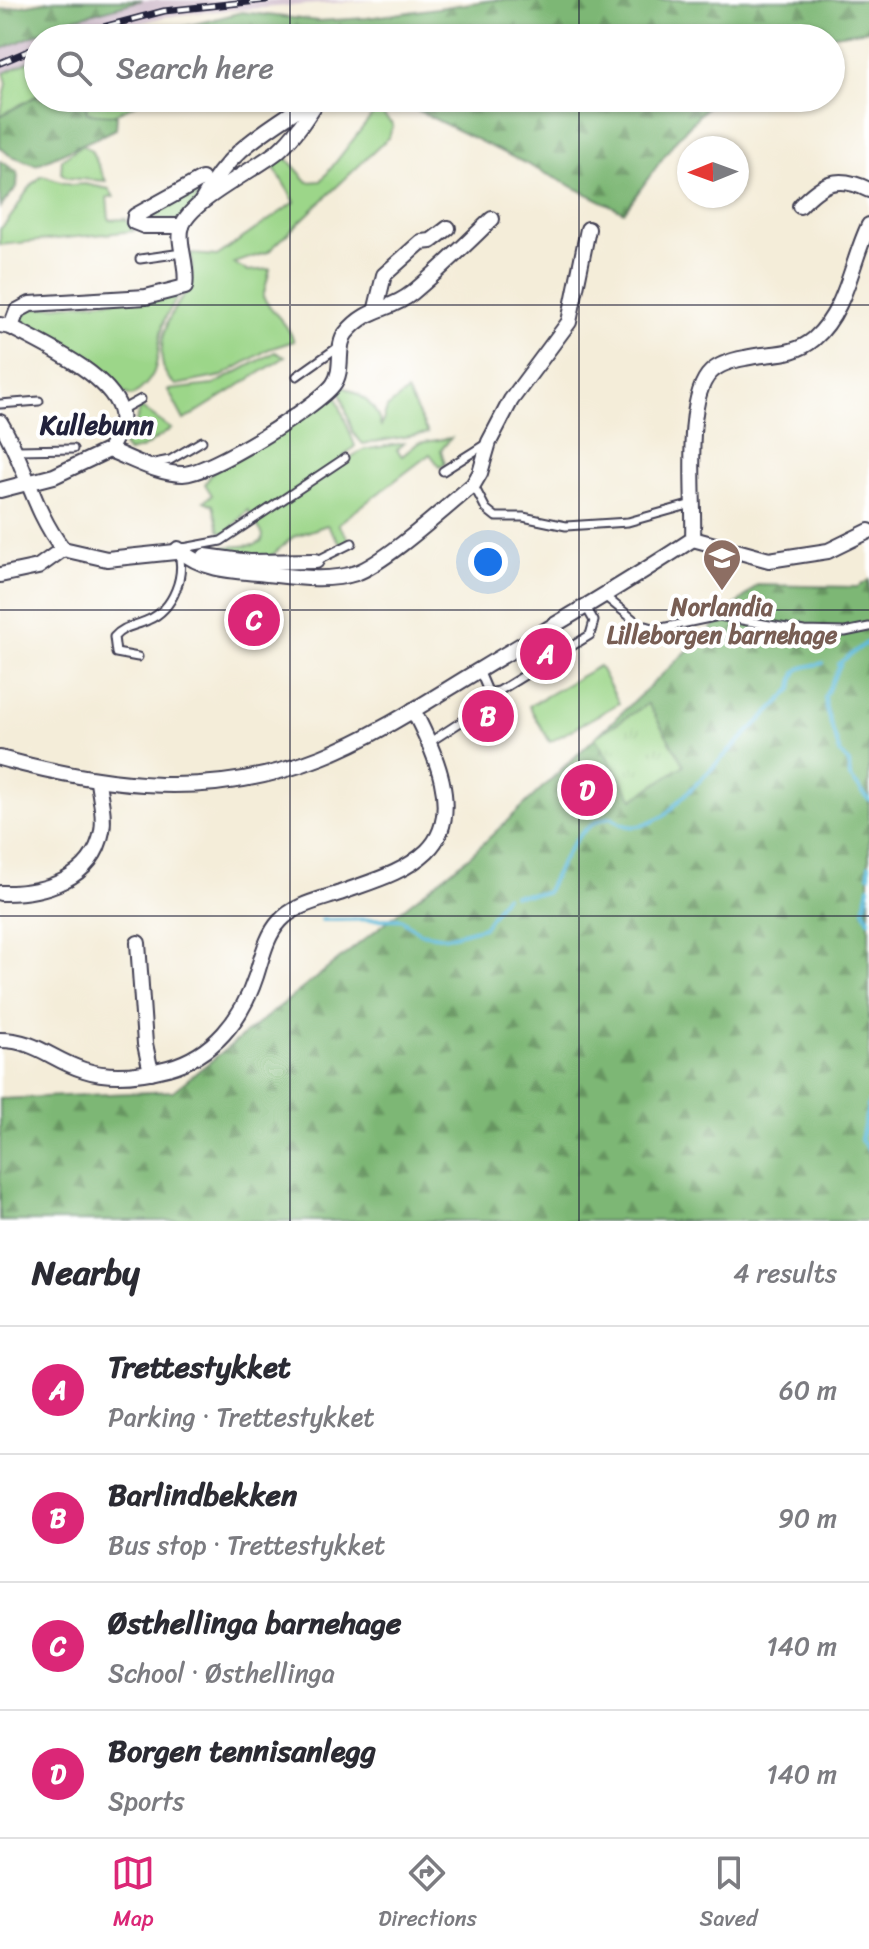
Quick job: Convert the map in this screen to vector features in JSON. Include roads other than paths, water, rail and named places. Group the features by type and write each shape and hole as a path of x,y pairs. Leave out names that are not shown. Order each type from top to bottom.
{"street":[{"path":"0,490 27,485 109,450 120,431 121,410 109,390 83,368 5,326 17,311 30,304 146,297 185,287 188,271 182,226 200,205 225,163 241,147 294,112"},
{"path":"200,205 280,149 308,112"},
{"path":"267,130 277,133 280,149"},
{"path":"182,226 144,226 134,222 135,216 202,179"},
{"path":"800,206 820,186 832,182 869,190"},
{"path":"109,450 147,465 188,474 218,464 314,402 334,384 341,367 344,335 376,308 394,306 412,293 492,219"},
{"path":"693,539 695,417 705,380 722,365 745,358 785,353 802,348 815,338 838,308 869,225"},
{"path":"376,308 384,275 421,242 431,241 448,228"},
{"path":"178,549 198,563 230,571 329,578 357,573 473,485 489,442 511,400 569,322 588,229"},
{"path":"0,422 18,450 27,485 45,525 63,549 107,559 178,549 249,562 316,561"},
{"path":"0,758 98,782 168,786 215,783 263,774 321,758 413,710 693,539 769,560 828,551 869,531"},
{"path":"0,575 38,567 63,549"},
{"path":"0,1040 25,1041 83,1070 132,1075 171,1067 211,1047 238,1018 264,950 280,921 307,905 394,873 429,849 442,821 444,805 430,742 413,710"},
{"path":"0,893 29,893 51,888 89,861 102,831 98,782"},
{"path":"138,943 145,1044 151,1072"}],"lane":[{"path":"140,259 184,253"},
{"path":"297,376 342,345"},
{"path":"121,410 141,399"},
{"path":"0,404 39,401"},
{"path":"147,465 170,460 202,441"},
{"path":"443,471 489,442"},
{"path":"18,450 73,449"},
{"path":"138,657 116,653 114,637 123,629 149,620 168,605 182,569 178,549 221,541 345,458"},
{"path":"473,485 486,509 496,517 523,517 566,526 628,522 695,504"},
{"path":"316,561 352,543"},
{"path":"602,594 639,624 657,629 719,616 804,631 845,632 869,627"},
{"path":"488,693 499,691 590,635 594,621 585,605"},
{"path":"430,742 487,705 488,693 479,670"}],"waterway":[{"path":"838,664 869,641"},
{"path":"514,895 546,893 571,846 600,820 612,817 631,827 664,816 792,689 797,671 823,663"},
{"path":"841,663 825,696 826,709 840,753 849,763 850,777 869,800"},
{"path":"869,865 869,875"},
{"path":"869,887 864,910 869,920"},
{"path":"322,920 401,919 420,933 446,937 484,927 505,896"},
{"path":"869,1102 861,1140 869,1150"}],"railway":[{"path":"115,24 164,11 266,0"},
{"path":"0,63 24,53"}],"place":[{"name":"Norlandia Lilleborgen barnehage","path":"722,592"},
{"name":"Østhellinga barnehage","path":"254,620"},
{"name":"Trettestykket","path":"546,654"},
{"name":"Barlindbekken","path":"488,716"},
{"name":"Borgen tennisanlegg","path":"587,790"}],"district":[{"name":"Kullebunn","path":"97,425"}]}
